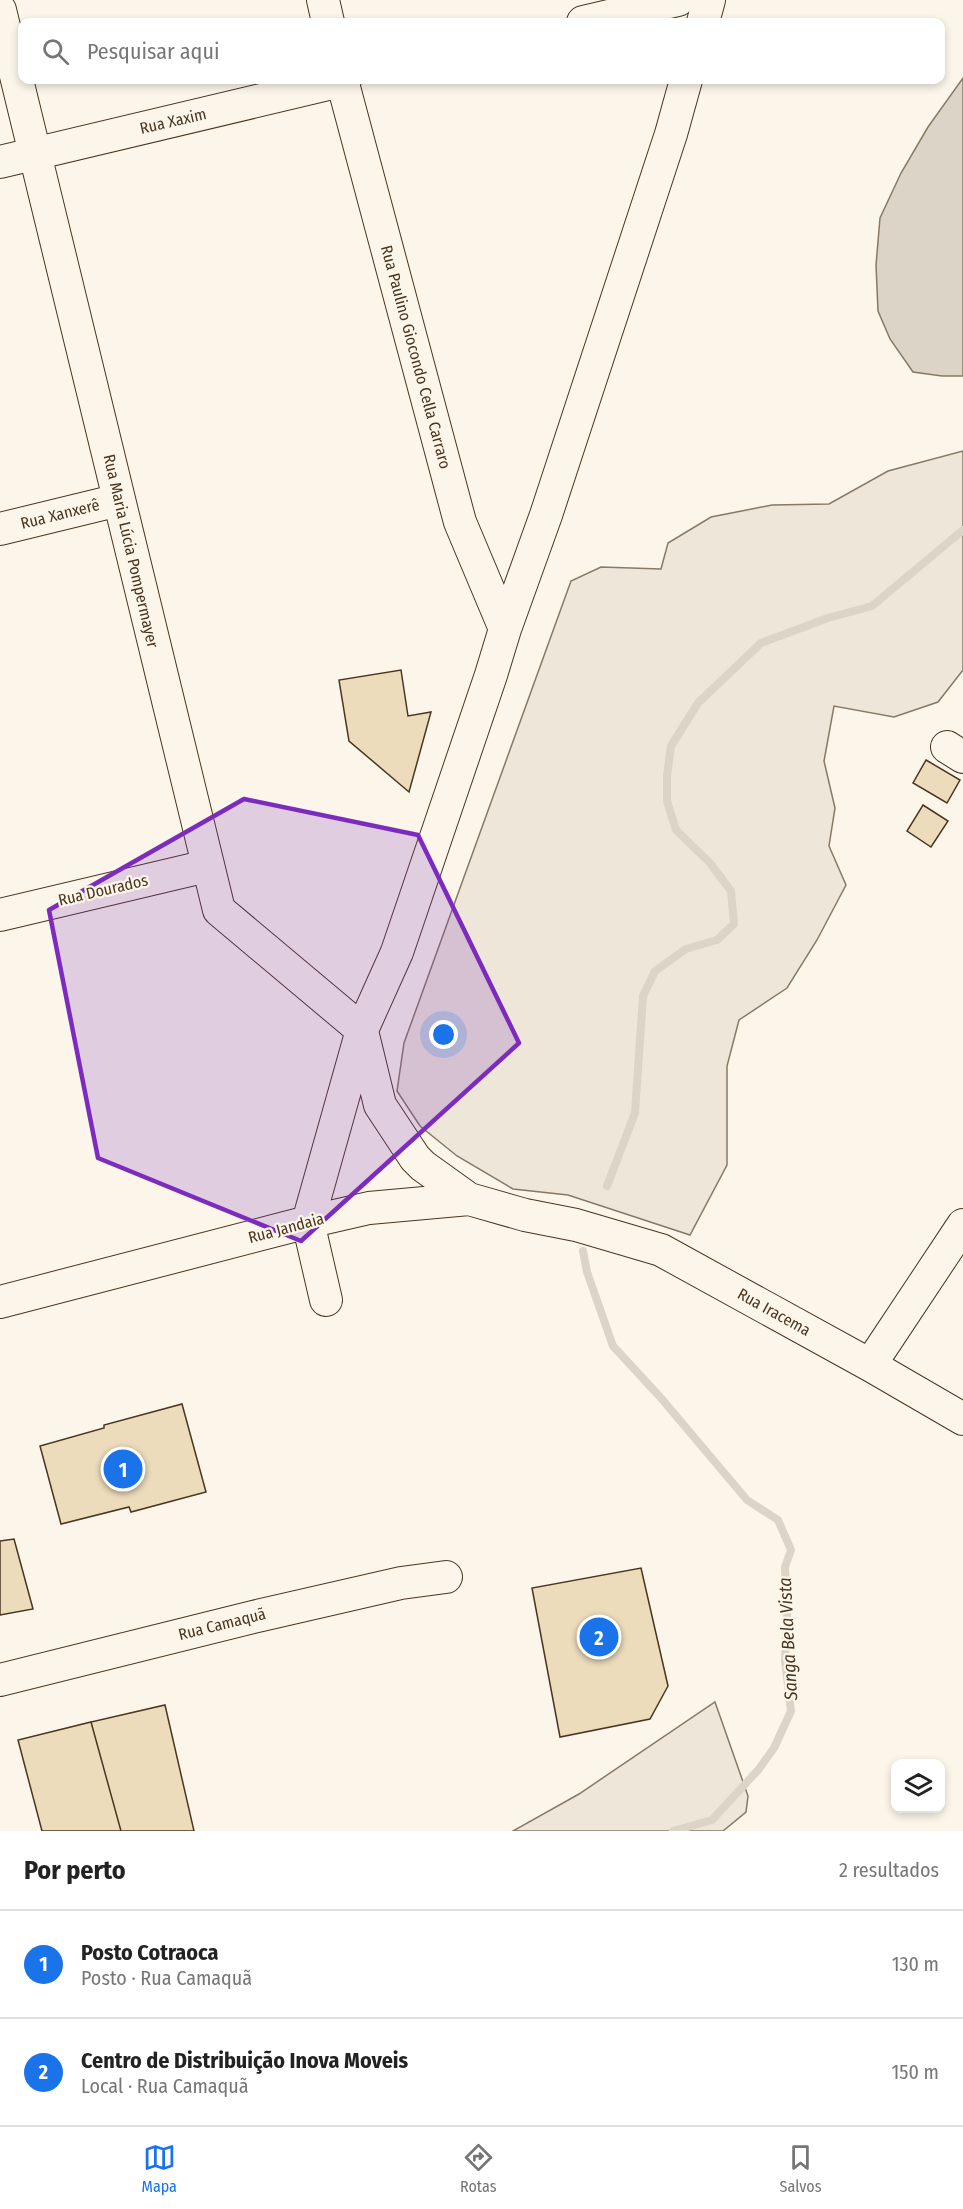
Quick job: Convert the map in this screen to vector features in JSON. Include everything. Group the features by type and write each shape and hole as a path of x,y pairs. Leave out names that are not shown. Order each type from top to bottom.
{"street":[{"path":"323,0 327,18"},
{"path":"704,18 709,0"},
{"path":"599,18 663,2"},
{"name":"Rua Maria Lúcia Pompermayer","path":"0,10 18,82"},
{"name":"Rua Maria Lúcia Pompermayer","path":"19,84 219,910 362,1030"},
{"name":"Rua Xaxim","path":"0,162 326,84"},
{"name":"Rua Paulino Giocondo Cella Carraro","path":"344,84 460,522 505,629"},
{"path":"326,1300 308,1222 362,1030 397,952 505,629 550,503 686,84"},
{"name":"Rua Xanxerê","path":"0,529 119,500"},
{"name":"Rua Dourados","path":"0,915 207,866"},
{"path":"362,1030 381,1105 415,1158 469,1199"},
{"name":"Rua Jandaia","path":"0,1302 369,1208 469,1199 525,1215 576,1225"},
{"name":"Rua Iracema","path":"576,1225 661,1250 963,1419"},
{"path":"870,1365 963,1225"},
{"name":"Rua Camaquã","path":"0,1680 264,1614 401,1583 446,1576"}],"highlighted area":[{"path":"244,799 418,835 519,1043 301,1241 98,1158 49,910"}],"shaded area":[{"path":"963,78 963,376 942,376 913,372 890,339 878,311 876,265 880,218 901,173 928,127"},
{"path":"963,451 963,670 938,702 894,717 834,706 824,761 835,808 829,846 846,885 817,940 787,988 739,1020 727,1066 727,1165 690,1235 568,1195 513,1189 457,1156 420,1126 397,1091 404,1043 571,581 601,567 661,569 668,543 711,517 772,505 829,504 888,471"},
{"path":"715,1702 748,1796 746,1812 723,1831 513,1831 579,1794"}],"building":[{"path":"401,670 408,716 431,712 409,792 349,741 339,680"},
{"path":"926,760 960,780 947,803 913,783"},
{"path":"923,805 948,821 931,847 907,831"},
{"path":"182,1404 206,1492 131,1512 129,1507 61,1524 40,1446 104,1428 104,1425"},
{"path":"14,1539 33,1609 0,1615 0,1541"},
{"path":"641,1568 668,1686 650,1719 560,1737 532,1588"},
{"path":"165,1705 194,1831 121,1831 91,1722"},
{"path":"91,1722 121,1831 42,1831 18,1740"}],"waterway":[{"name":"Sanga Bela Vista","path":"607,1186 635,1113 643,996 655,971 686,949 717,940 734,924 731,891 710,863 676,830 667,801 667,776 671,746 698,703 761,643 828,618 872,606 963,530"},
{"name":"Sanga Bela Vista","path":"583,1251 587,1272 613,1346 661,1398 747,1500 778,1520 791,1550 785,1567 787,1616 785,1660 791,1711 774,1748 759,1769 712,1820 673,1831"}],"place":[{"name":"Posto Cotraoca","path":"123,1469"},
{"name":"Centro de Distribuição Inova Moveis","path":"599,1637"}]}
